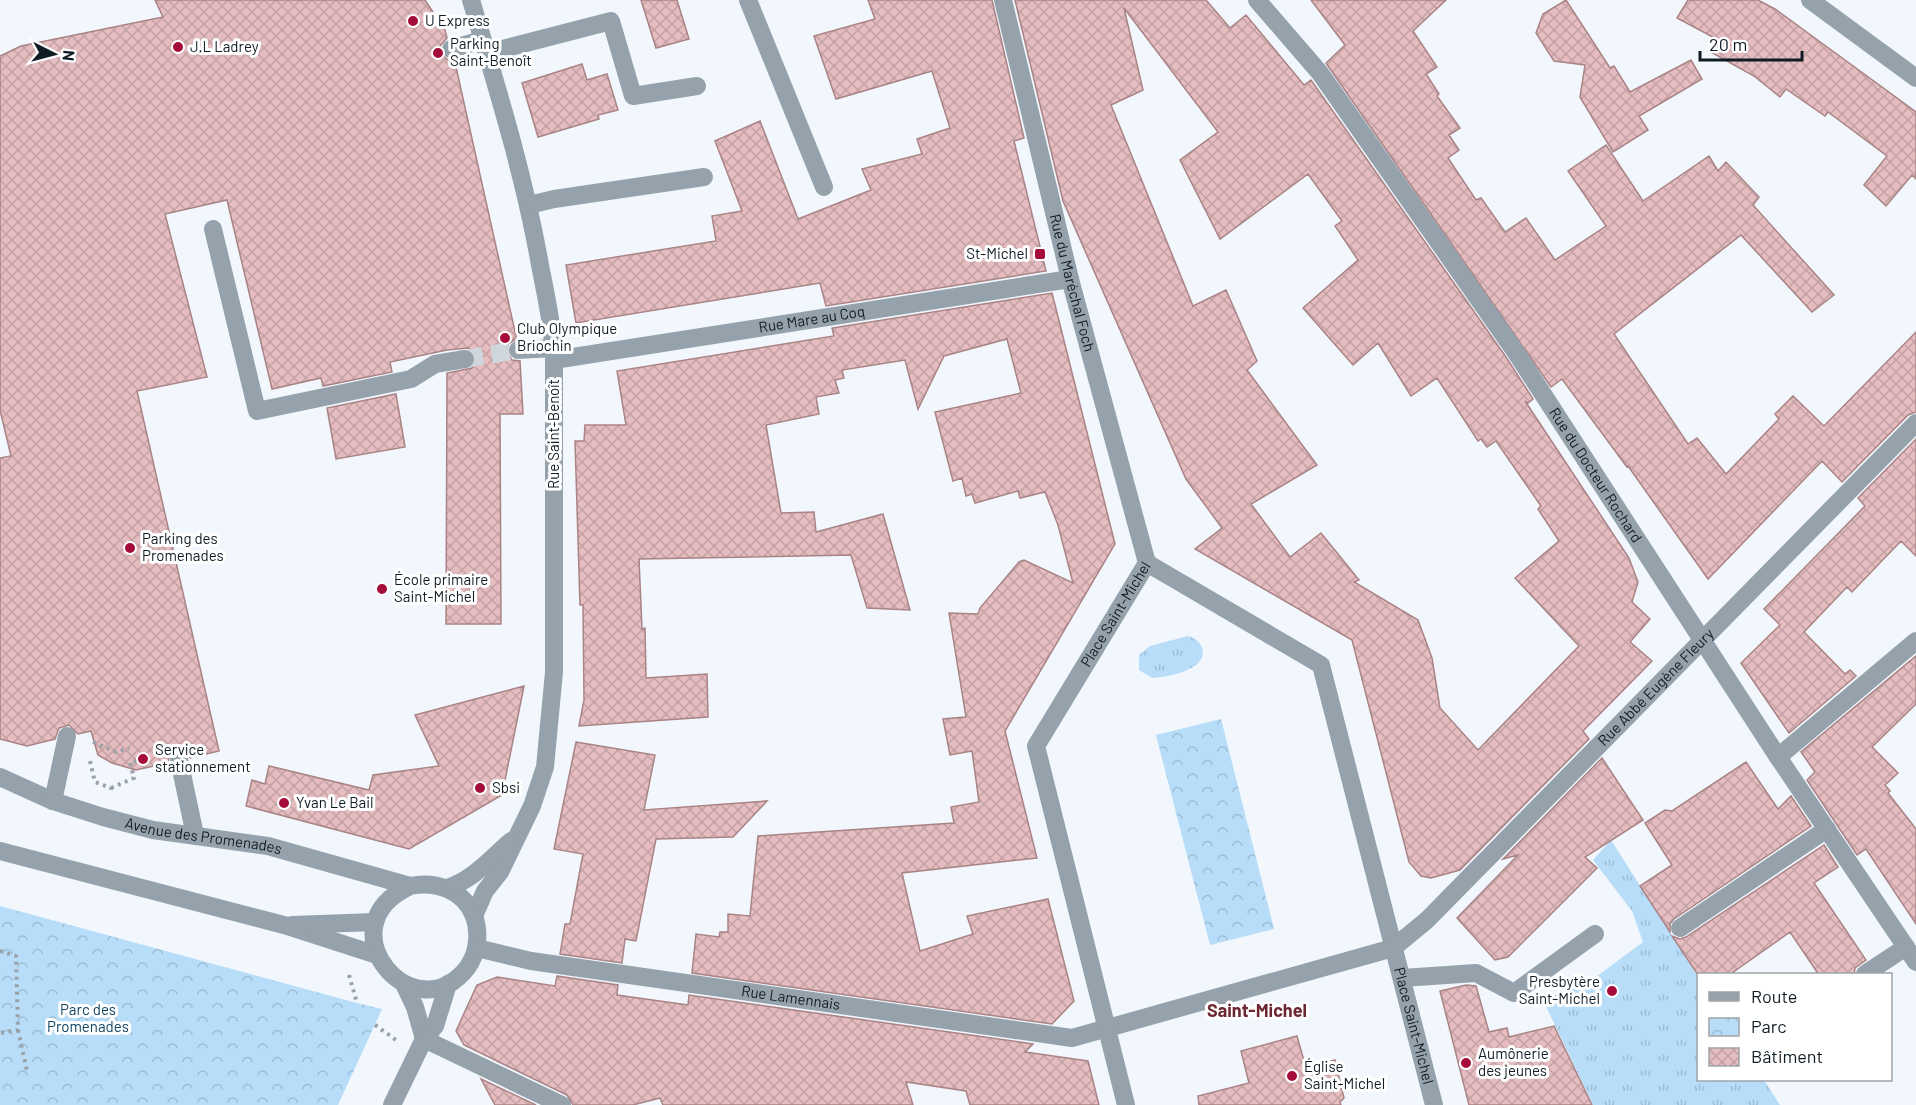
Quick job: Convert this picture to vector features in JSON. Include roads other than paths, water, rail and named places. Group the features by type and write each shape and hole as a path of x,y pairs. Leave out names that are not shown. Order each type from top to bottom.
{"street":[{"name":"Rue Saint-Benoît","path":"471,0 529,205 554,354 554,662 545,767 532,806 500,872 484,891 474,916"},
{"path":"748,0 824,187"},
{"name":"Rue du Maréchal Foch","path":"1003,0 1070,279 1147,562"},
{"name":"Rue du Docteur Rochard","path":"1257,0 1320,73 1515,351 1778,757 1911,955"},
{"path":"1810,0 1916,78"},
{"path":"451,49 485,46 611,21 633,96 698,86"},
{"path":"529,205 704,177"},
{"path":"213,229 257,411 411,379 435,364 465,358"},
{"name":"Rue Mare au Coq","path":"518,350 554,354 1070,279"},
{"name":"Rue Abbé Eugène Fleury","path":"1393,948 1427,920 1916,423"},
{"name":"Place Saint-Michel","path":"1126,1105 1036,746 1147,562 1321,665 1434,1105"},
{"path":"1778,757 1916,641"},
{"path":"53,801 68,736"},
{"path":"179,760 195,835"},
{"name":"Avenue des Promenades","path":"0,777 53,801 153,830 268,846 410,886 429,884 447,888"},
{"path":"1680,928 1827,829"},
{"name":"Rue Saint-Benoît","path":"447,888 458,885 477,871 517,836"},
{"path":"0,850 284,925 376,955"},
{"path":"410,886 388,900 375,922 373,933 376,955 393,977 404,984 419,988 448,984 461,975 471,962 477,948 474,916 468,905 447,888"},
{"path":"284,925 375,922"},
{"path":"1402,978 1476,973 1514,993 1595,934"},
{"name":"Rue Lamennais","path":"477,948 531,961 1072,1038 1106,1031"},
{"name":"Place Saint-Michel","path":"1106,1031 1393,948"},
{"path":"1870,973 1911,955"},
{"path":"404,984 415,1007 424,1039 562,1105"},
{"path":"392,1105 424,1039 435,1026 448,984"}],"tunnel":[{"path":"465,359 518,350"}],"place":[{"name":"U Express","path":"413,21"},
{"name":"J.L Ladrey","path":"178,47"},
{"name":"Parking Saint-Benoît","path":"438,53"},
{"name":"St-Michel","path":"1040,254"},
{"name":"Club Olympique Briochin","path":"505,338"},
{"name":"Parking des Promenades","path":"130,548"},
{"name":"École primaire Saint-Michel","path":"382,589"},
{"name":"Service stationnement","path":"143,759"},
{"name":"Sbsi","path":"480,788"},
{"name":"Yvan Le Bail","path":"284,803"},
{"name":"Presbytère Saint-Michel","path":"1612,991"},
{"name":"Aumônerie des jeunes","path":"1466,1063"},
{"name":"Église Saint-Michel","path":"1292,1076"}],"district":[{"name":"Saint-Michel","path":"1257,1011"}],"park label":[{"name":"Parc des Promenades","path":"88,1018"}]}
